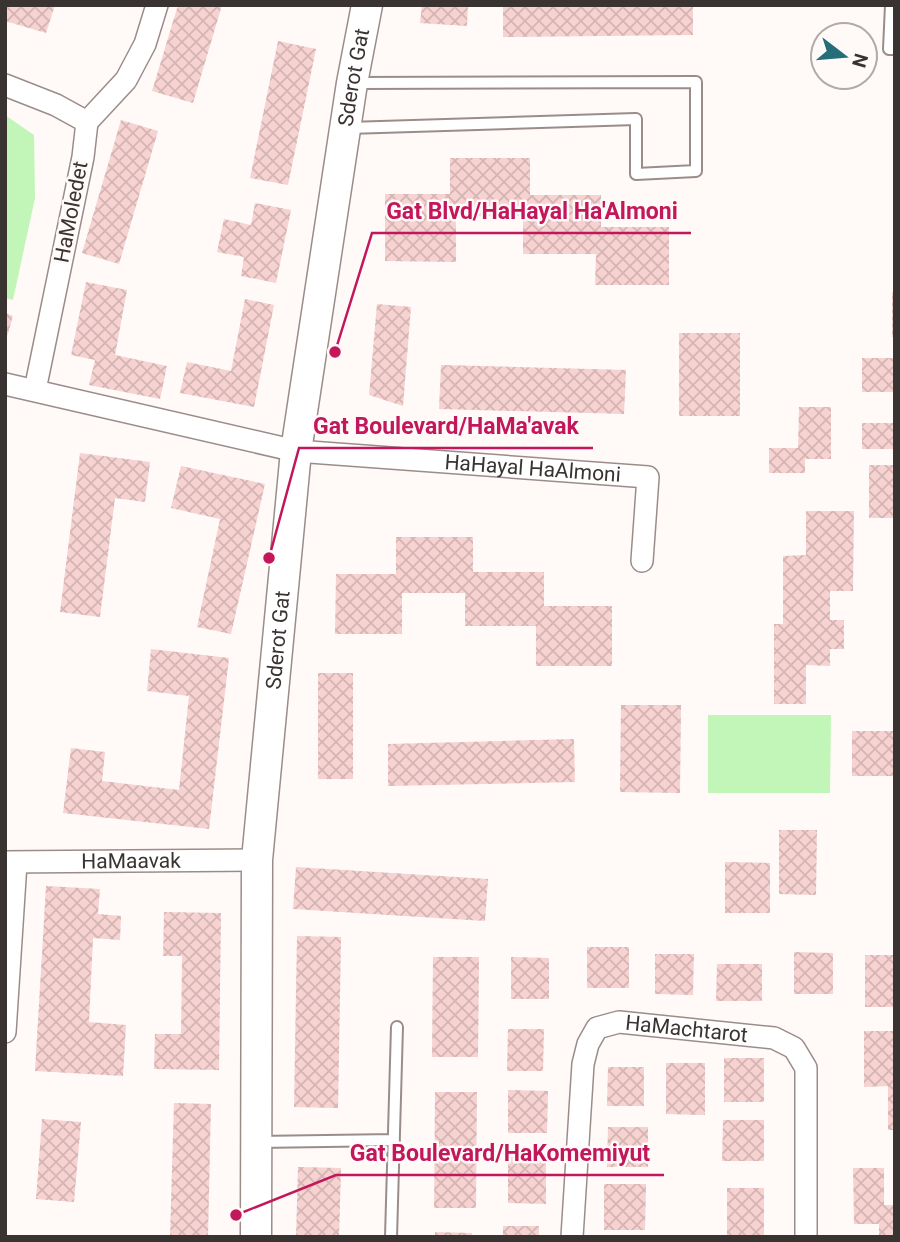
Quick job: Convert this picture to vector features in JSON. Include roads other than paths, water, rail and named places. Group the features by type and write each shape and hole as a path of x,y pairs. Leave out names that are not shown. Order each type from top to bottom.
{"street":[{"path":"5,85 56,105 87,122 126,80 145,44 157,5"},
{"name":"Sderot Gat","path":"256,1237 257,860 296,451 352,83 367,5"},
{"name":"HaMoledet","path":"35,390 83,157 87,122"},
{"name":"HaHayal HaAlmoni","path":"5,384 296,451 648,477 642,561"},
{"name":"HaMaavak","path":"10,862 257,860"},
{"path":"5,1032 10,862"},
{"name":"HaMachtarot","path":"572,1237 583,1063 588,1044 597,1028 619,1022 774,1038 794,1048 806,1068 806,1237"}],"lane":[{"path":"891,5 889,50 895,49"},
{"path":"345,128 636,119 636,174 696,171 696,82 352,83"},
{"path":"391,1237 397,1027"},
{"path":"257,1142 394,1140"}],"place":[{"name":"Gat Blvd/HaHayal Ha'Almoni","path":"335,352"},
{"name":"Gat Boulevard/HaMa'avak","path":"269,558"},
{"name":"Gat Boulevard/HaKomemiyut","path":"236,1215"}]}
